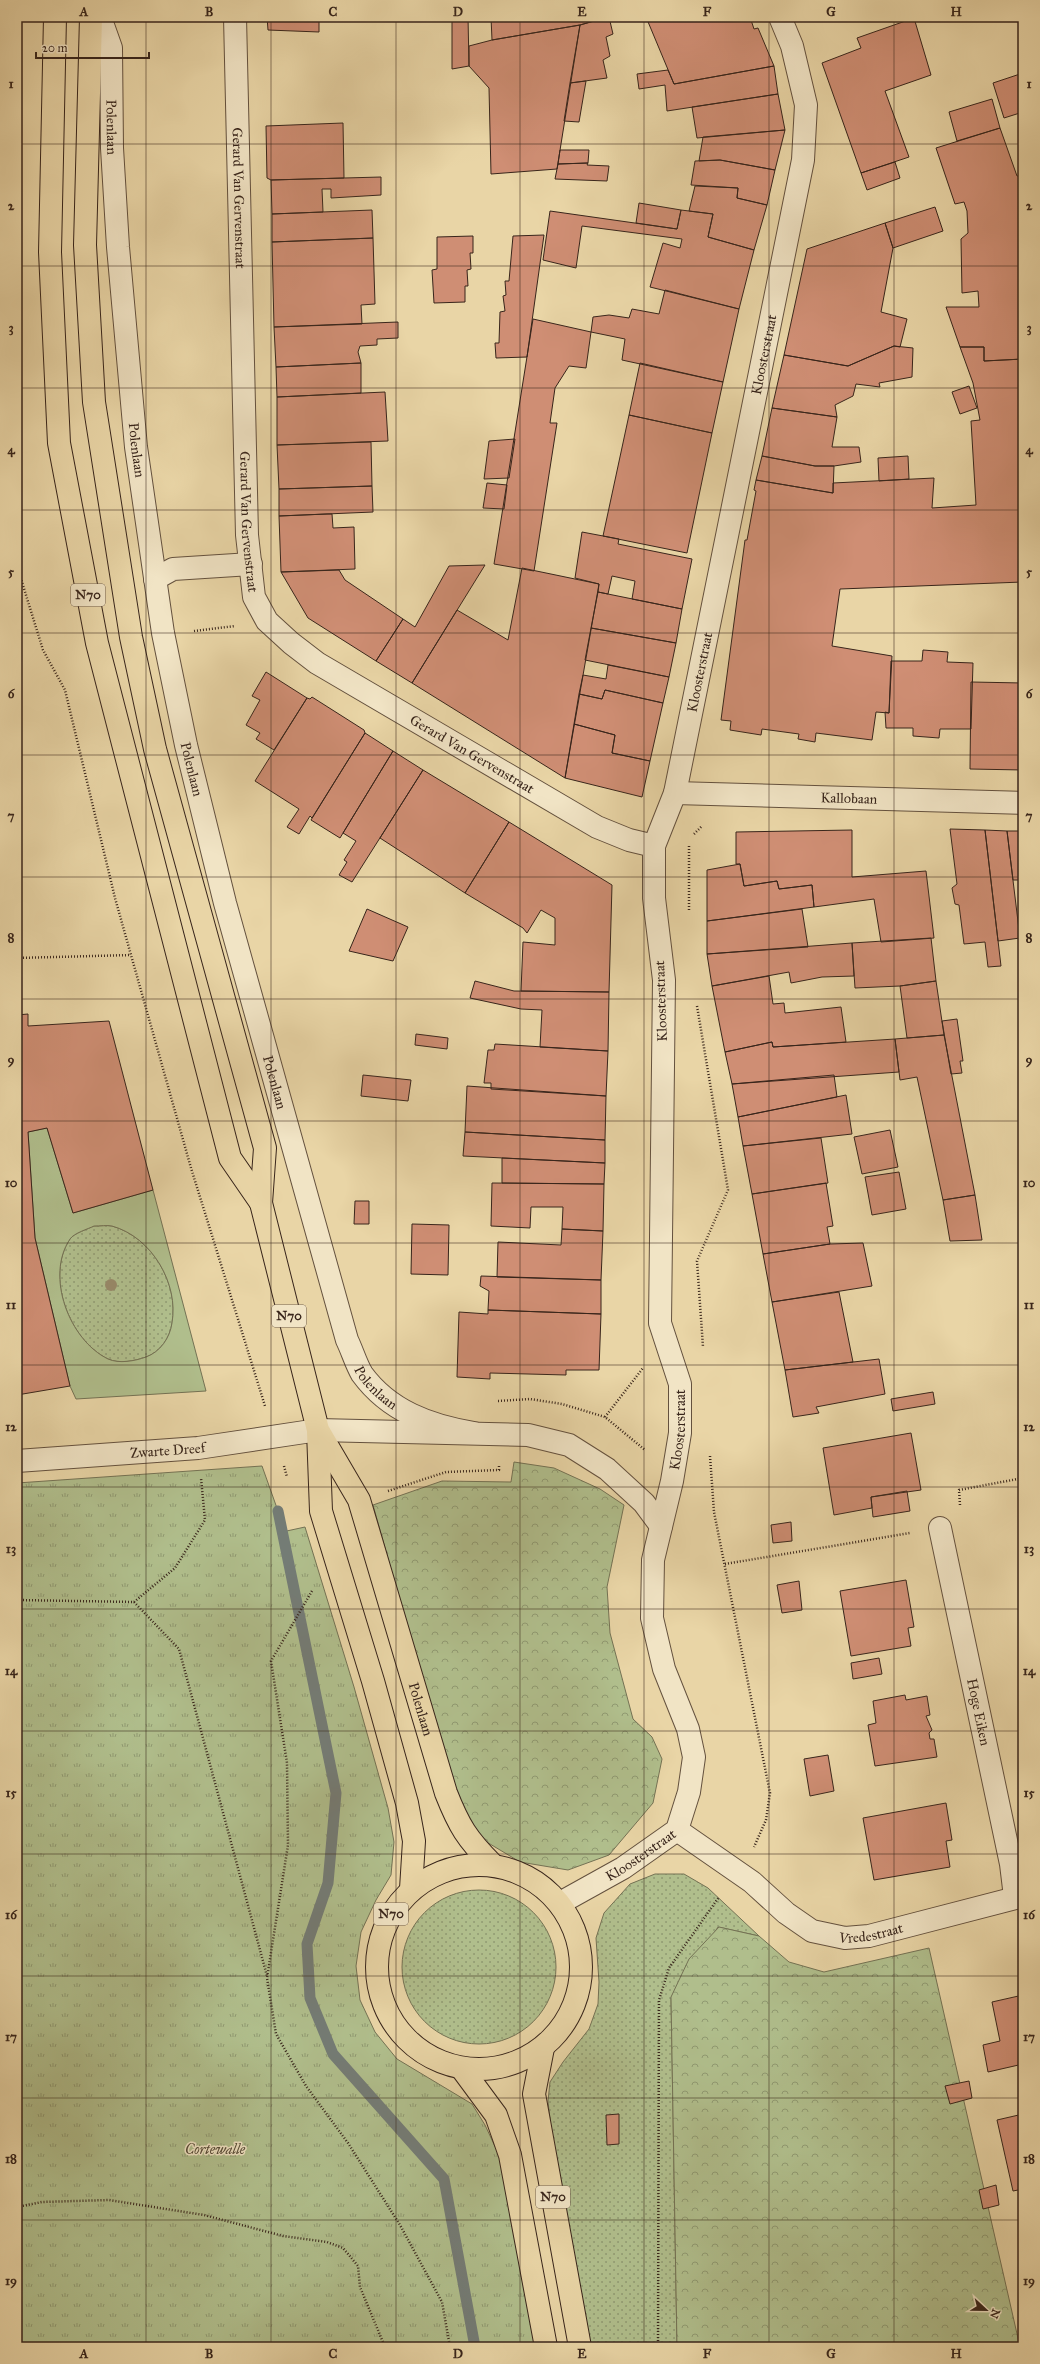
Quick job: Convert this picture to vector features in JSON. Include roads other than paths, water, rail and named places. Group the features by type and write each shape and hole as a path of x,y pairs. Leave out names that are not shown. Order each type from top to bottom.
{"main road":[{"name":"Polenlaan","path":"55,17 50,252 59,443 97,643 230,1158 261,1203"},
{"name":"Polenlaan","path":"91,17 85,245 94,402 131,637 155,749 265,1148 261,1203 318,1430 359,1500 446,1793 456,1818 469,1841 492,1864"},
{"name":"N70","path":"318,1430 321,1511 373,1681 407,1803 414,1841 411,1889"},
{"name":"N70","path":"492,1864 523,1874 541,1884 560,1903 576,1933 581,1952 581,1979 575,2005 562,2028 543,2048 524,2059 504,2067 483,2070 462,2069 434,2060 410,2044 392,2021 380,1995 376,1966 380,1937 392,1911 411,1889 449,1868 492,1864"},
{"name":"N70","path":"543,2048 534,2094 580,2347"},
{"name":"N70","path":"462,2069 496,2115 510,2155 546,2347"}],"street":[{"name":"Polenlaan","path":"100,17 111,48 112,148 126,350 136,448 163,633 185,737 225,903 347,1340 362,1373 382,1396 409,1415 444,1428 474,1433"},
{"name":"Gerard Van Gervenstraat","path":"235,17 247,535 254,597 266,621 317,663 596,827 630,840 654,846"},
{"name":"Kloosterstraat","path":"560,1903 623,1868 676,1830 689,1792 694,1757 688,1729 664,1669 652,1618 653,1560 676,1460 680,1433 680,1384 660,1323 664,980 654,898 654,846 675,793 803,160 806,105 792,46 780,17"},
{"path":"155,579 173,569 250,564"},
{"name":"Kallobaan","path":"675,793 1023,803"},
{"name":"Zwarte Dreef","path":"17,1461 198,1448 318,1430 474,1433"},
{"path":"474,1433 528,1435 569,1445 607,1469 644,1503 661,1526"},
{"name":"Hoge Eiken","path":"940,1528 1019,1896"},
{"name":"Vredestraat","path":"676,1830 737,1872 812,1931 844,1938 869,1936 1019,1896"}],"waterway":[{"path":"278,1511 336,1793 328,1883 307,1944 310,1998 333,2054 444,2179 475,2347"}],"park label":[{"name":"Cortewalle","path":"215,2149"}]}
